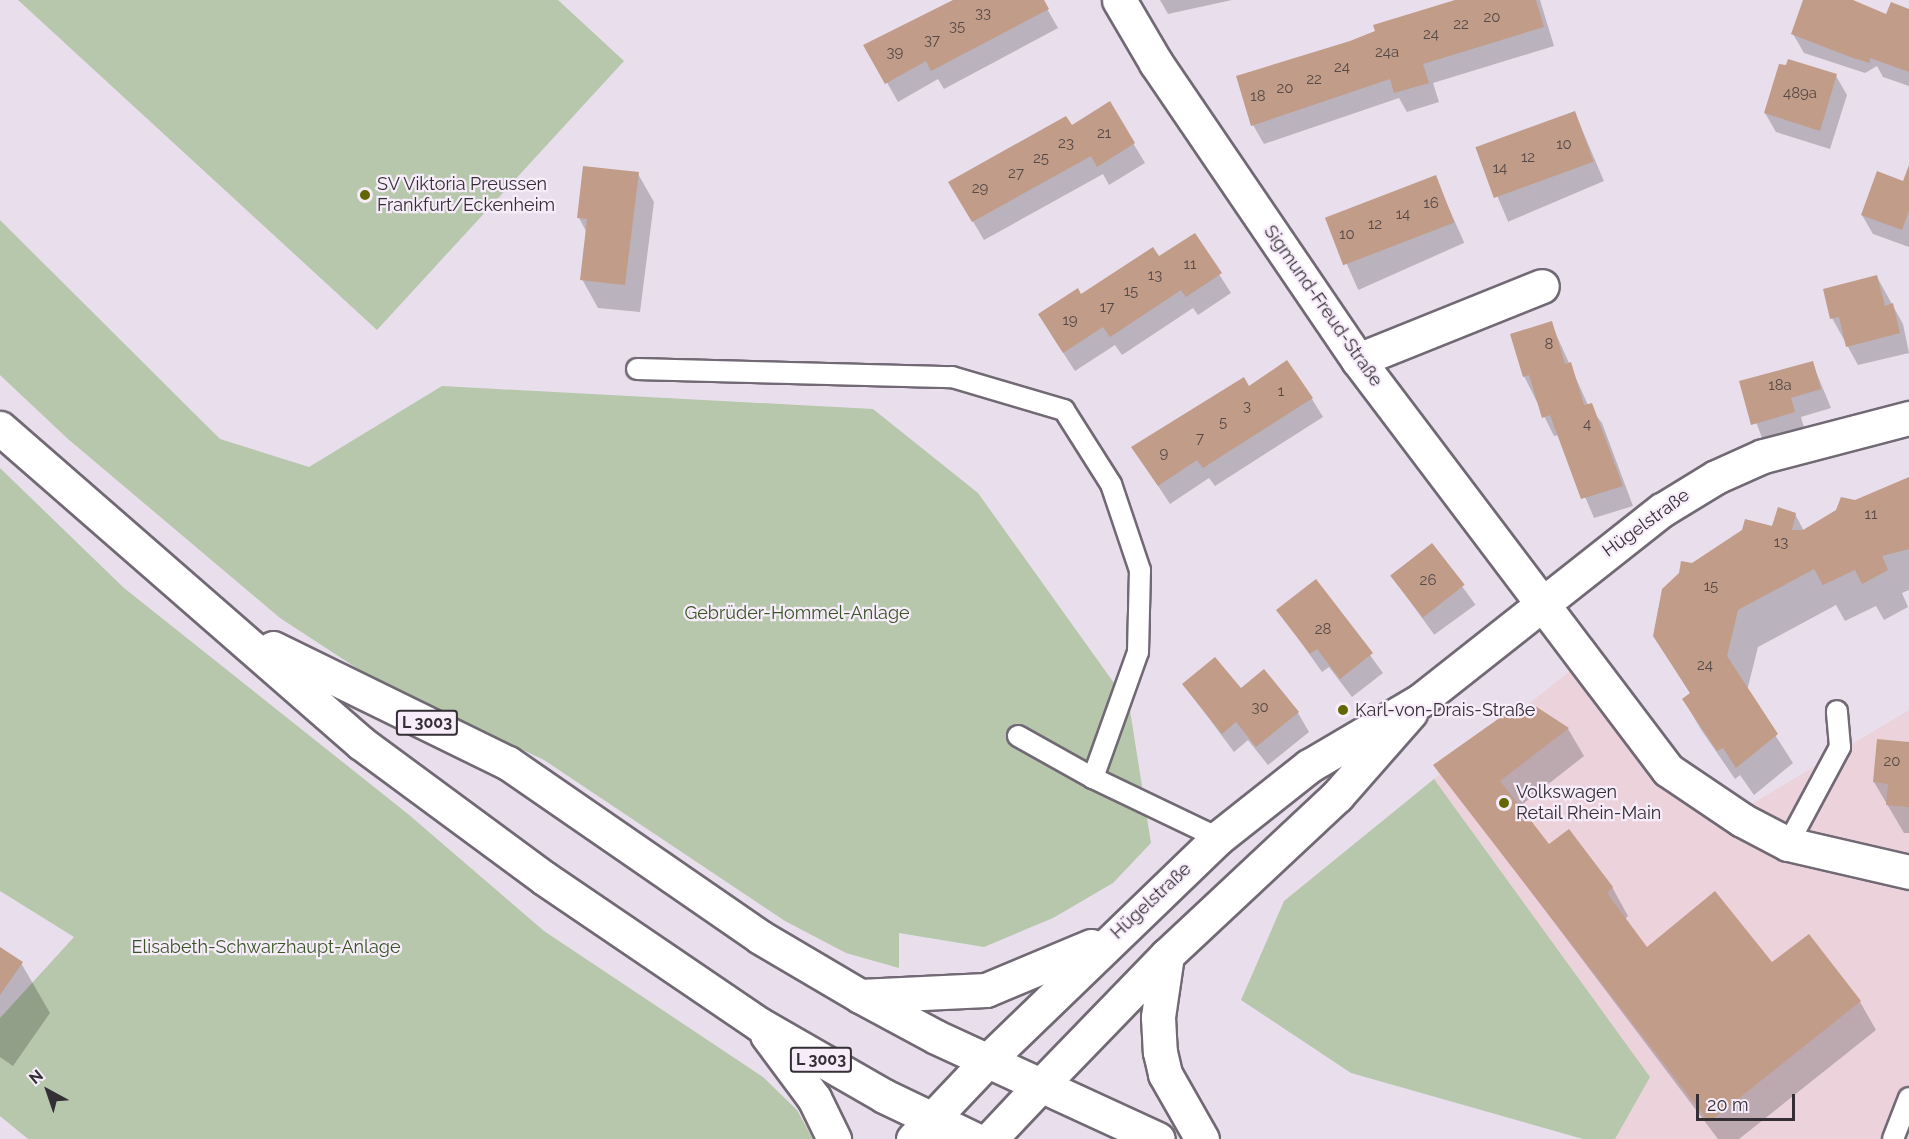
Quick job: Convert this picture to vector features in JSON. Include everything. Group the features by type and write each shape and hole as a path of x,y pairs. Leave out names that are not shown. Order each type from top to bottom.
{"street":[{"name":"Sigmund-Freud-Straße","path":"1119,0 1156,63 1358,360 1542,602"},
{"path":"1358,360 1542,286"},
{"name":"Hügelstraße","path":"922,1129 987,1061 1115,935 1218,838 1309,766 1421,700 1542,602 1716,477 1795,446 1909,418"},
{"name":"L 3003","path":"0,428 239,631 361,743 627,937 759,1024 922,1129 974,1139"},
{"path":"1542,602 1668,770 1742,820 1788,844 1909,872"},
{"name":"L 3003","path":"239,631 508,763 759,937 860,996 987,1061 1158,1139"},
{"name":"Hügelstraße","path":"990,1139 1167,955 1337,796 1421,700"},
{"path":"860,996 986,990 1115,935"},
{"path":"1167,955 1158,1017 1160,1052 1165,1074 1202,1139"},
{"path":"759,1024 814,1098 834,1139"}],"lane":[{"path":"637,369 952,377 1064,410 1111,484 1140,570 1138,652 1094,778"},
{"path":"1788,844 1840,747 1837,711"},
{"path":"1018,736 1094,778 1218,838"},
{"path":"1893,1139 1909,1098"}],"shaded area":[{"path":"1580,663 1718,824 1909,710 1909,1139 1615,1139 1649,1076 1434,779"}],"green space":[{"name":"SV Viktoria Preussen Frankfurt/Eckenheim","path":"18,0 558,0 624,61 377,330"},
{"name":"Gebrüder-Hommel-Anlage","path":"0,220 220,439 309,467 442,386 873,409 978,493 1129,704 1151,843 1113,883 1053,918 984,947 899,933 899,968 846,953 785,921 544,760 378,682 280,618 68,439 0,375"},
{"name":"Elisabeth-Schwarzhaupt-Anlage","path":"0,468 124,588 408,814 544,931 763,1077 797,1110 813,1139 28,1139 0,1116 0,1018 74,937 0,891"},
{"path":"1434,779 1650,1077 1615,1139 1583,1139 1351,1073 1241,1000 1284,901"}],"building":[{"path":"953,0 1044,0 1049,9 931,71 926,61 885,84 863,45"},
{"path":"1455,0 1536,0 1544,27 1423,64 1429,83 1394,93 1390,79 1251,126 1236,76 1350,41 1375,31 1373,25"},
{"path":"1803,0 1853,0 1886,14 1891,2 1909,9 1909,72 1870,58 1870,63 1853,58 1791,34"},
{"path":"1788,59 1837,74 1820,131 1764,113 1779,64 1786,65"},
{"path":"1110,101 1135,143 1097,167 1091,156 972,222 948,182 1066,116 1072,125"},
{"path":"1575,111 1593,162 1494,198 1475,147"},
{"path":"1909,165 1909,211 1902,230 1861,215 1877,171 1903,181"},
{"path":"583,166 639,172 625,285 580,280 587,219 577,218"},
{"path":"1436,175 1454,223 1343,265 1325,218"},
{"path":"1195,233 1222,273 1186,297 1181,290 1110,337 1103,327 1063,353 1038,314 1078,288 1081,294 1153,247 1159,256"},
{"path":"1877,275 1885,306 1893,303 1900,333 1846,347 1839,317 1830,319 1823,289"},
{"path":"1552,321 1565,364 1571,362 1584,405 1592,403 1623,486 1581,499 1550,415 1542,418 1529,375 1523,377 1510,334"},
{"path":"1287,360 1313,398 1203,468 1197,460 1158,486 1131,447 1244,377 1249,386"},
{"path":"1813,361 1821,389 1791,398 1795,412 1751,425 1739,381"},
{"path":"1909,477 1909,549 1882,556 1888,570 1862,584 1855,570 1823,585 1814,569 1738,610 1727,656 1778,734 1736,768 1723,748 1717,751 1682,699 1690,693 1653,636 1662,589 1679,573 1681,561 1692,563 1742,530 1745,519 1772,526 1778,507 1796,513 1792,530 1803,530 1836,510 1841,497 1855,500"},
{"path":"1432,543 1465,585 1423,617 1390,576"},
{"path":"1316,579 1373,653 1340,679 1317,649 1310,654 1276,610"},
{"path":"1215,657 1241,688 1264,669 1299,712 1256,747 1236,722 1222,734 1182,684"},
{"path":"1532,704 1569,728 1500,781 1549,844 1569,829 1613,887 1607,893 1647,947 1715,891 1772,962 1809,934 1861,1001 1709,1122 1433,765 1508,712"},
{"path":"1877,739 1909,742 1909,807 1886,805 1888,784 1873,782"},
{"path":"0,947 23,962 0,995"}],"place":[{"name":"SV Viktoria Preussen Frankfurt/Eckenheim","path":"365,195"},
{"name":"Karl-von-Drais-Straße","path":"1343,710"},
{"name":"Volkswagen Retail Rhein-Main","path":"1504,803"}]}
